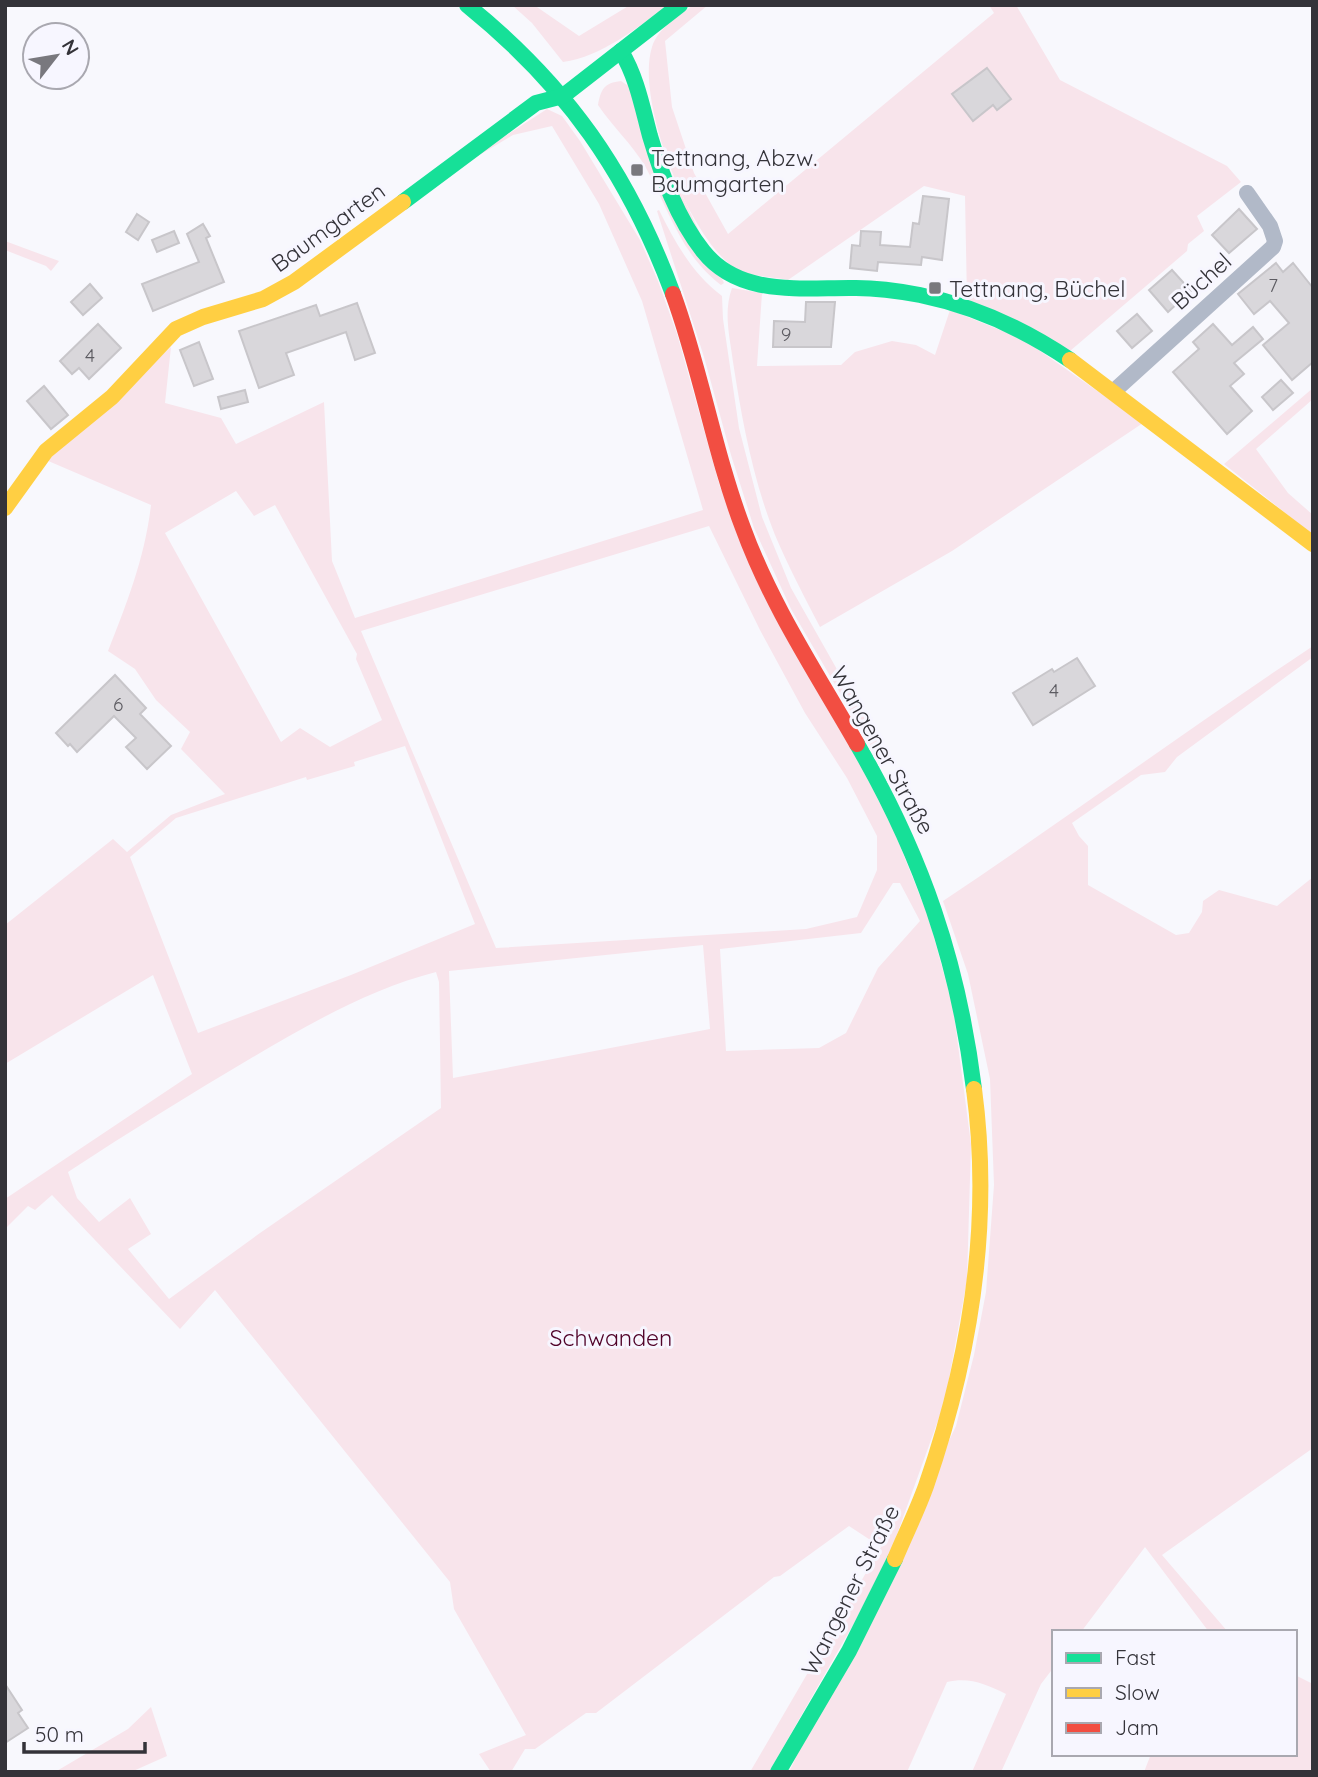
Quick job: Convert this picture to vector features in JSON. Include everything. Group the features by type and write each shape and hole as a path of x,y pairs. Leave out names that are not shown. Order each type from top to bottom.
{"main road":[{"name":"Wangener Straße","path":"467,5 515,46 563,96 610,161 647,230 681,316 716,442 748,541 790,629 869,764 912,851 941,928 971,1048 977,1097 981,1184 979,1245 972,1317 950,1413 934,1466 889,1575 778,1772"},
{"name":"Baumgarten","path":"5,508 46,451 112,397 176,329 203,317 263,299 294,282 536,103 563,96 680,5"},
{"path":"621,51 637,79 650,136 679,211 700,247 714,264 730,276 762,286 884,290 951,304 1018,329 1113,392 1313,544"}],"street":[{"name":"Büchel","path":"1113,392 1273,247 1275,241 1270,226 1247,193"}],"green space":[{"path":"512,5 534,5 579,36 630,5 669,5 605,48 563,62 532,23"},
{"path":"693,5 708,5 665,41 672,107 694,173 728,234 994,13 989,5 1016,5 1060,80 1227,166 1241,182 1197,216 1204,231 1188,244 1187,251 1070,351 967,300 965,196 924,186 788,280 753,275 736,269 718,253 684,200 670,167 651,100 649,71 655,40 669,23"},
{"path":"621,81 630,87 724,283 721,285 707,273 685,245 645,166 598,105 604,88"},
{"name":"Schwanden","path":"547,109 562,116 580,141 640,240 658,281 677,334 720,487 894,831 928,916 953,1007 971,1144 967,1280 945,1401 891,1551 854,1623 769,1772 750,1772 881,1547 849,1526 780,1576 774,1577 596,1713 586,1713 535,1749 525,1749 511,1772 491,1772 479,1754 526,1735 454,1609 450,1582 215,1290 180,1329 52,1195 35,1210 28,1206 5,1229 5,1199 192,1074 153,975 5,1064 5,925 113,839 127,852 171,815 225,794 181,749 190,732 156,700 135,669 108,651 140,561 151,505 46,460 171,347 165,403 221,418 236,444 324,402 332,561 355,618 703,510 642,301 599,204 552,126 513,135 436,181","holes":["236,491 254,516 275,505 357,654 356,659 382,720 330,747 300,728 281,742 165,533","709,526 760,630 805,713 847,778 877,836 877,870 857,917 806,929 496,948 361,631","405,746 475,924 198,1033 130,857 176,818 306,777 307,780 355,766 354,762","893,883 900,883 920,921 878,968 846,1033 819,1048 726,1051 720,949 861,933","703,945 710,1029 453,1078 449,971","436,972 439,982 441,1108 169,1299 128,1249 151,1234 130,1198 99,1222 77,1198 68,1172 275,1044 364,997"]},
{"path":"659,210 686,257 702,278 722,296 739,428 762,517 791,588 882,749 875,753 791,609 754,528 704,357 657,211"},
{"path":"5,241 59,261 51,271 46,266 5,250"},
{"path":"732,288 762,293 757,366 841,365 855,352 892,341 916,345 935,355 950,310 1023,339 1143,423 952,551 820,627 775,535 754,471 740,406 729,334 728,307"},
{"path":"1313,388 1313,399 1256,449 1288,493 1313,515 1313,535 1224,464"},
{"path":"1313,646 1313,657 1177,757 1165,772 1141,775 1072,823 1088,846 1088,885 1176,935 1189,933 1202,912 1203,901 1219,890 1277,906 1313,877 1313,1448 1162,1555 1226,1630 1207,1630 1145,1547 1083,1630 1052,1630 1052,1670 1041,1684 1001,1772 972,1772 1006,1694 984,1684 963,1680 947,1682 907,1772 789,1772 956,1426 986,1292 994,1185 990,1079 968,974 943,901"},
{"path":"1297,1676 1313,1684 1313,1772 1144,1772 1150,1756 1297,1756"},
{"path":"151,1707 167,1756 131,1772 55,1772 128,1729"}],"building":[{"path":"987,68 1011,99 997,110 993,105 973,121 952,94"},
{"path":"923,196 949,199 942,260 922,257 921,265 878,262 877,271 850,268 852,245 860,246 861,231 881,232 880,245 910,247 913,223 919,224"},
{"path":"1239,209 1257,229 1229,253 1212,235"},
{"path":"137,214 149,222 138,240 126,232"},
{"path":"203,224 210,236 206,238 224,282 153,311 142,284 199,262 187,234"},
{"path":"174,231 179,243 157,252 152,240"},
{"path":"1276,263 1283,272 1293,263 1313,288 1313,362 1292,380 1263,345 1289,323 1270,301 1254,314 1238,294"},
{"path":"1172,270 1191,291 1168,312 1149,290"},
{"path":"90,284 102,298 83,315 71,302"},
{"path":"806,302 835,302 831,347 773,347 774,321 805,322"},
{"path":"357,303 375,353 355,360 346,332 286,353 294,375 259,388 239,331 316,305 320,316"},
{"path":"1137,314 1152,331 1132,348 1117,331"},
{"path":"98,324 121,348 89,379 79,368 72,374 60,361"},
{"path":"1213,324 1232,345 1253,327 1263,339 1234,363 1244,374 1230,386 1252,411 1227,434 1173,372 1199,349 1193,342"},
{"path":"199,342 213,379 194,386 180,350"},
{"path":"1281,380 1293,393 1273,410 1262,397"},
{"path":"44,386 68,415 51,429 27,401"},
{"path":"245,390 248,402 221,409 218,397"},
{"path":"1077,658 1095,686 1033,725 1013,693 1052,669 1054,672"},
{"path":"115,675 146,708 140,714 171,746 147,769 126,747 136,738 114,716 77,752 56,733"},
{"path":"5,1684 22,1710 18,1713 28,1728 5,1743"}],"traffic: fast":[{"path":"467,5 535,67 591,134 636,209 673,294"},
{"path":"403,202 536,103 563,96 680,5"},
{"path":"621,51 635,82 671,196 685,225 703,251 718,266 735,276 774,287 904,292 960,305 1035,338 1070,360"},
{"path":"857,744 900,827 934,911 958,997 974,1089"},
{"path":"778,1772 849,1651 895,1559"}],"traffic: slow":[{"path":"5,508 46,451 112,397 176,329 203,317 263,299 294,282 403,202"},
{"path":"1070,360 1313,544"},
{"path":"895,1559 922,1495 941,1438 965,1340 973,1290 980,1190 974,1089"}],"traffic: jam":[{"path":"673,294 692,352 724,470 754,557 796,639 857,744"}],"place":[{"name":"Tettnang, Abzw. Baumgarten","path":"637,170"},
{"name":"Tettnang, Büchel","path":"935,288"}]}
